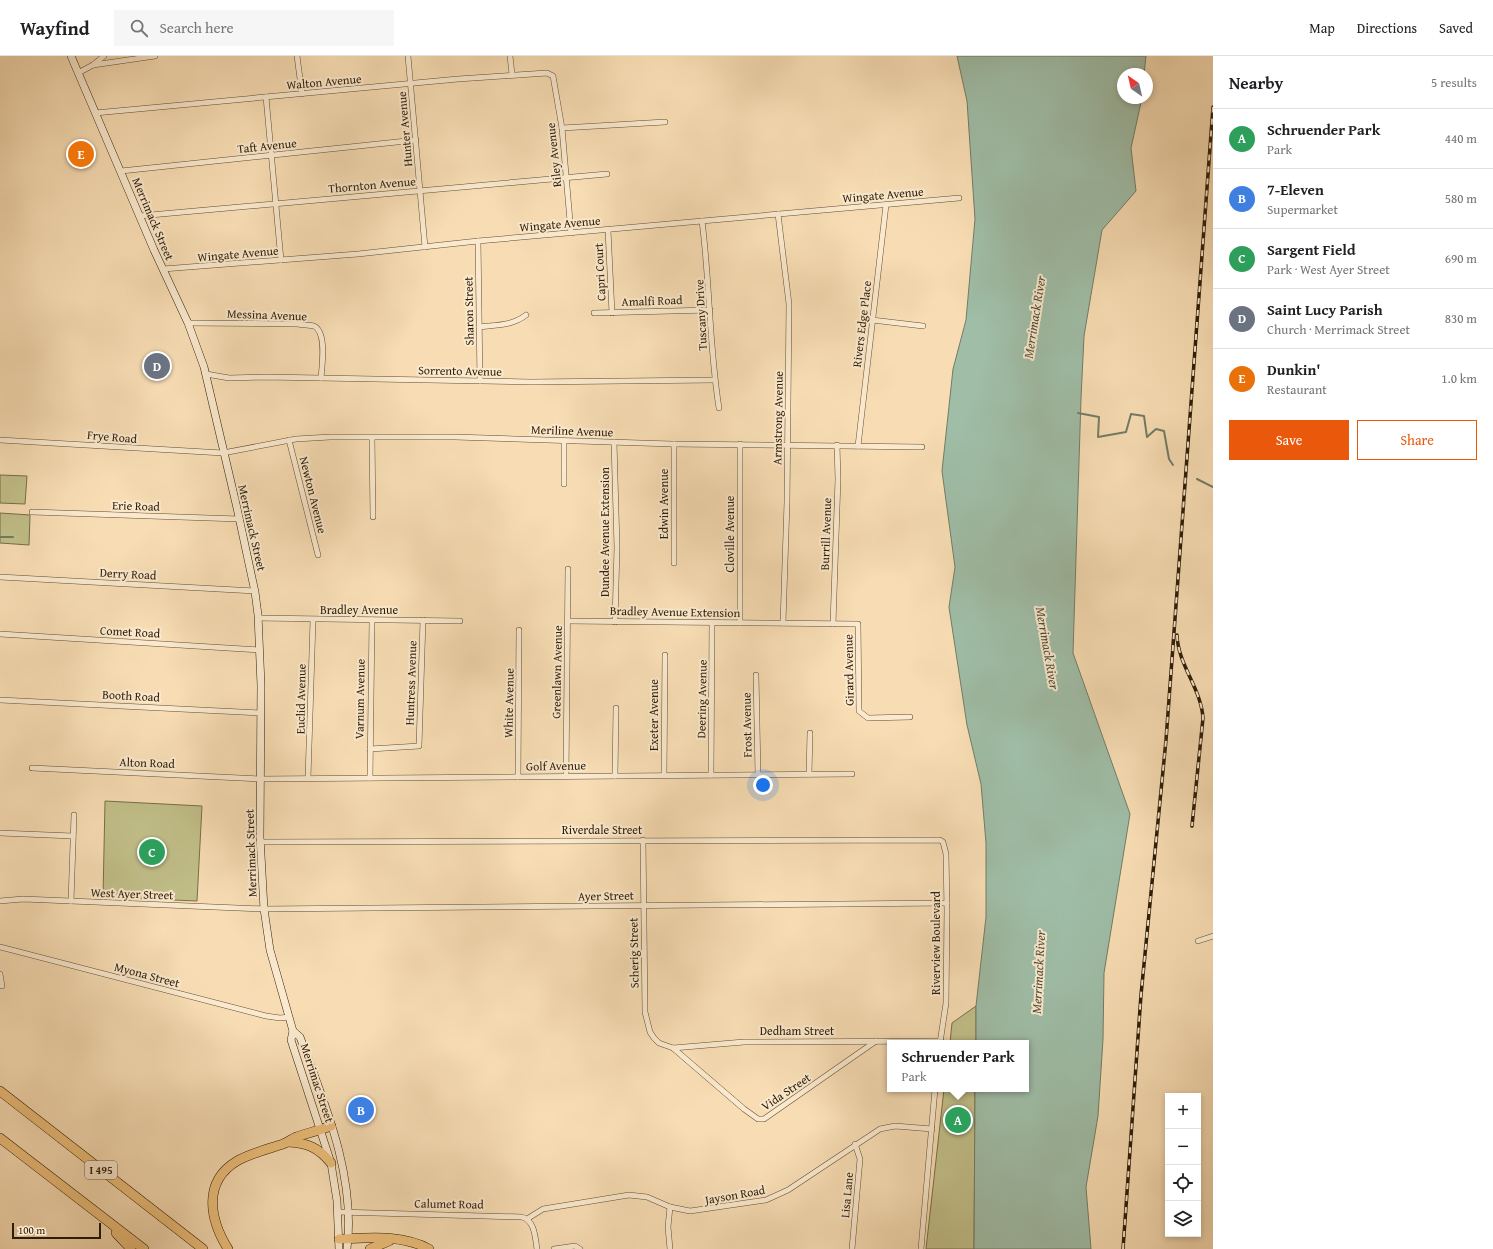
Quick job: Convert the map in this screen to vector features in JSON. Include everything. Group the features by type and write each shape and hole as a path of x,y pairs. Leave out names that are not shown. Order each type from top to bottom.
{"highway":[{"name":"I 495","path":"0,1091 203,1249"},
{"path":"228,1249 215,1224 212,1203 217,1183 227,1169 239,1160 288,1142 294,1138 331,1126"},
{"path":"0,1138 144,1249"},
{"path":"288,1142 309,1144 324,1154 331,1163"},
{"path":"97,1213 131,1249"},
{"path":"344,1238 372,1238 413,1242 429,1249"},
{"path":"370,1249 378,1244 394,1240"}],"main road":[{"name":"Merrimack Street","path":"71,56 139,216 188,323 206,374 255,591 259,650 261,842 264,909 270,950 293,1031"},
{"name":"Merrimac Street","path":"293,1031 300,1037 331,1126 342,1164 348,1212 344,1238 339,1249"},
{"name":"Merrimac Street","path":"293,1031 292,1040 331,1163 338,1212 347,1249"}],"street":[{"path":"78,73 93,65 104,56"},
{"path":"93,65 154,56"},
{"path":"297,56 302,94"},
{"name":"Hunter Avenue","path":"408,56 425,247"},
{"path":"510,56 512,74"},
{"name":"Walton Avenue","path":"96,113 512,74 540,73 553,76"},
{"name":"Riley Avenue","path":"553,76 562,128 572,233"},
{"path":"266,97 281,260"},
{"path":"562,128 665,122"},
{"name":"Taft Avenue","path":"121,171 416,140"},
{"name":"Thornton Avenue","path":"139,216 607,174"},
{"name":"Wingate Avenue","path":"163,269 281,260 959,198"},
{"name":"Rivers Edge Place","path":"858,446 886,205"},
{"name":"Armstrong Avenue","path":"778,214 789,304 787,515 783,624"},
{"name":"Tuscany Drive","path":"702,221 708,267 714,380 719,408"},
{"name":"Capri Court","path":"608,230 612,313"},
{"name":"Sharon Street","path":"478,241 480,381"},
{"name":"Amalfi Road","path":"594,313 710,310"},
{"path":"479,327 510,324 526,315"},
{"path":"872,320 923,326"},
{"name":"Messina Avenue","path":"188,323 298,324 314,326 318,330 322,339 321,378"},
{"name":"Sorrento Avenue","path":"206,374 229,378 480,381 574,382 714,380"},
{"name":"Meriline Avenue","path":"223,453 289,440 330,437 455,437 674,444 922,447"},
{"path":"372,438 373,517"},
{"name":"Frye Road","path":"0,440 223,453"},
{"name":"Newton Avenue","path":"289,440 318,555"},
{"path":"564,441 564,484"},
{"name":"Dundee Avenue Extension","path":"614,442 617,540 615,622"},
{"name":"Edwin Avenue","path":"674,444 674,563"},
{"name":"Cloville Avenue","path":"740,444 740,623"},
{"name":"Burrill Avenue","path":"833,624 838,479 837,445"},
{"name":"Erie Road","path":"32,512 239,519"},
{"name":"Greenlawn Avenue","path":"566,776 568,569"},
{"name":"Derry Road","path":"0,578 255,591"},
{"name":"Bradley Avenue","path":"258,618 460,621"},
{"name":"Euclid Avenue","path":"308,778 313,620"},
{"name":"Varnum Avenue","path":"370,778 372,620"},
{"name":"Huntress Avenue","path":"370,749 419,746 423,620"},
{"name":"Bradley Avenue Extension","path":"568,621 783,624"},
{"name":"Deering Avenue","path":"711,775 712,623"},
{"path":"783,624 833,624"},
{"name":"Girard Avenue","path":"833,624 858,624 858,706 861,714 868,718 910,717"},
{"name":"White Avenue","path":"518,776 519,630"},
{"name":"Comet Road","path":"0,634 259,650"},
{"name":"Exeter Avenue","path":"664,775 665,655"},
{"name":"Frost Avenue","path":"756,675 758,774"},
{"name":"Booth Road","path":"0,700 260,713"},
{"path":"615,776 616,708"},
{"path":"809,774 810,733"},
{"name":"Alton Road","path":"32,768 260,779"},
{"name":"Golf Avenue","path":"260,779 852,774"},
{"path":"71,901 74,815"},
{"path":"0,833 73,836"},
{"name":"Riverdale Street","path":"261,842 936,839 943,842"},
{"name":"Scherig Street","path":"643,840 645,1012 650,1032 655,1040"},
{"name":"Riverview Boulevard","path":"940,1040 946,1003 947,903 946,854 943,842"},
{"name":"West Ayer Street","path":"0,901 23,899 264,909"},
{"name":"Ayer Street","path":"264,909 947,903"},
{"path":"1198,941 1213,936"},
{"name":"Myona Street","path":"0,947 266,1016 280,1018 288,1016"},
{"path":"0,974 2,986"},
{"name":"Dedham Street","path":"655,1040 673,1048 744,1042 887,1041"},
{"name":"Vida Street","path":"673,1048 744,1109 758,1119 764,1120 876,1041"},
{"path":"921,1249 936,1092"},
{"name":"Jayson Road","path":"527,1219 543,1209 629,1195 647,1196 670,1207 696,1211 771,1199 788,1190 876,1130 890,1126 932,1129"},
{"name":"Lisa Lane","path":"852,1249 860,1159 855,1144"},
{"path":"670,1207 668,1227 670,1249"},
{"name":"Calumet Road","path":"338,1212 513,1216 527,1219"},
{"path":"527,1219 532,1227 537,1249"},
{"path":"554,1249 576,1246 580,1249"}],"shaded area":[{"path":"0,475 27,476 25,504 0,503"},
{"path":"0,513 30,515 29,545 0,543"},
{"path":"105,801 202,806 197,901 103,897"},
{"path":"976,1006 976,1040 950,1040 952,1023"},
{"path":"944,1092 975,1092 974,1249 926,1249"}],"water":[{"name":"Merrimack River","path":"957,56 1146,56 1145,68 1117,68 1117,104 1141,104 1131,148 1136,191 1102,230 1084,336 1081,398 1073,653 1130,814 1104,973 1103,1039 1098,1116 1086,1187 1091,1249 974,1249 975,1092 1029,1092 1029,1040 976,1040 976,1006 986,917 986,843 981,784 967,725 949,607 955,567 942,471 953,369 966,320 975,219 967,101"}],"waterway":[{"path":"1078,413 1099,417 1098,437 1126,432 1131,414 1144,416 1147,437 1156,429 1164,431 1169,459 1173,465"},
{"path":"1197,479 1213,487"},
{"path":"0,537 13,537"}],"railway":[{"path":"1123,1249 1141,995 1166,740 1213,107"},
{"path":"1177,635 1181,656 1198,697 1203,718 1192,826"}],"place":[{"name":"Dunkin'","path":"81,154"},
{"name":"Saint Lucy Parish","path":"157,366"},
{"name":"Sargent Field","path":"152,852"},
{"name":"7-Eleven","path":"361,1110"},
{"name":"Schruender Park","path":"958,1120"}]}
